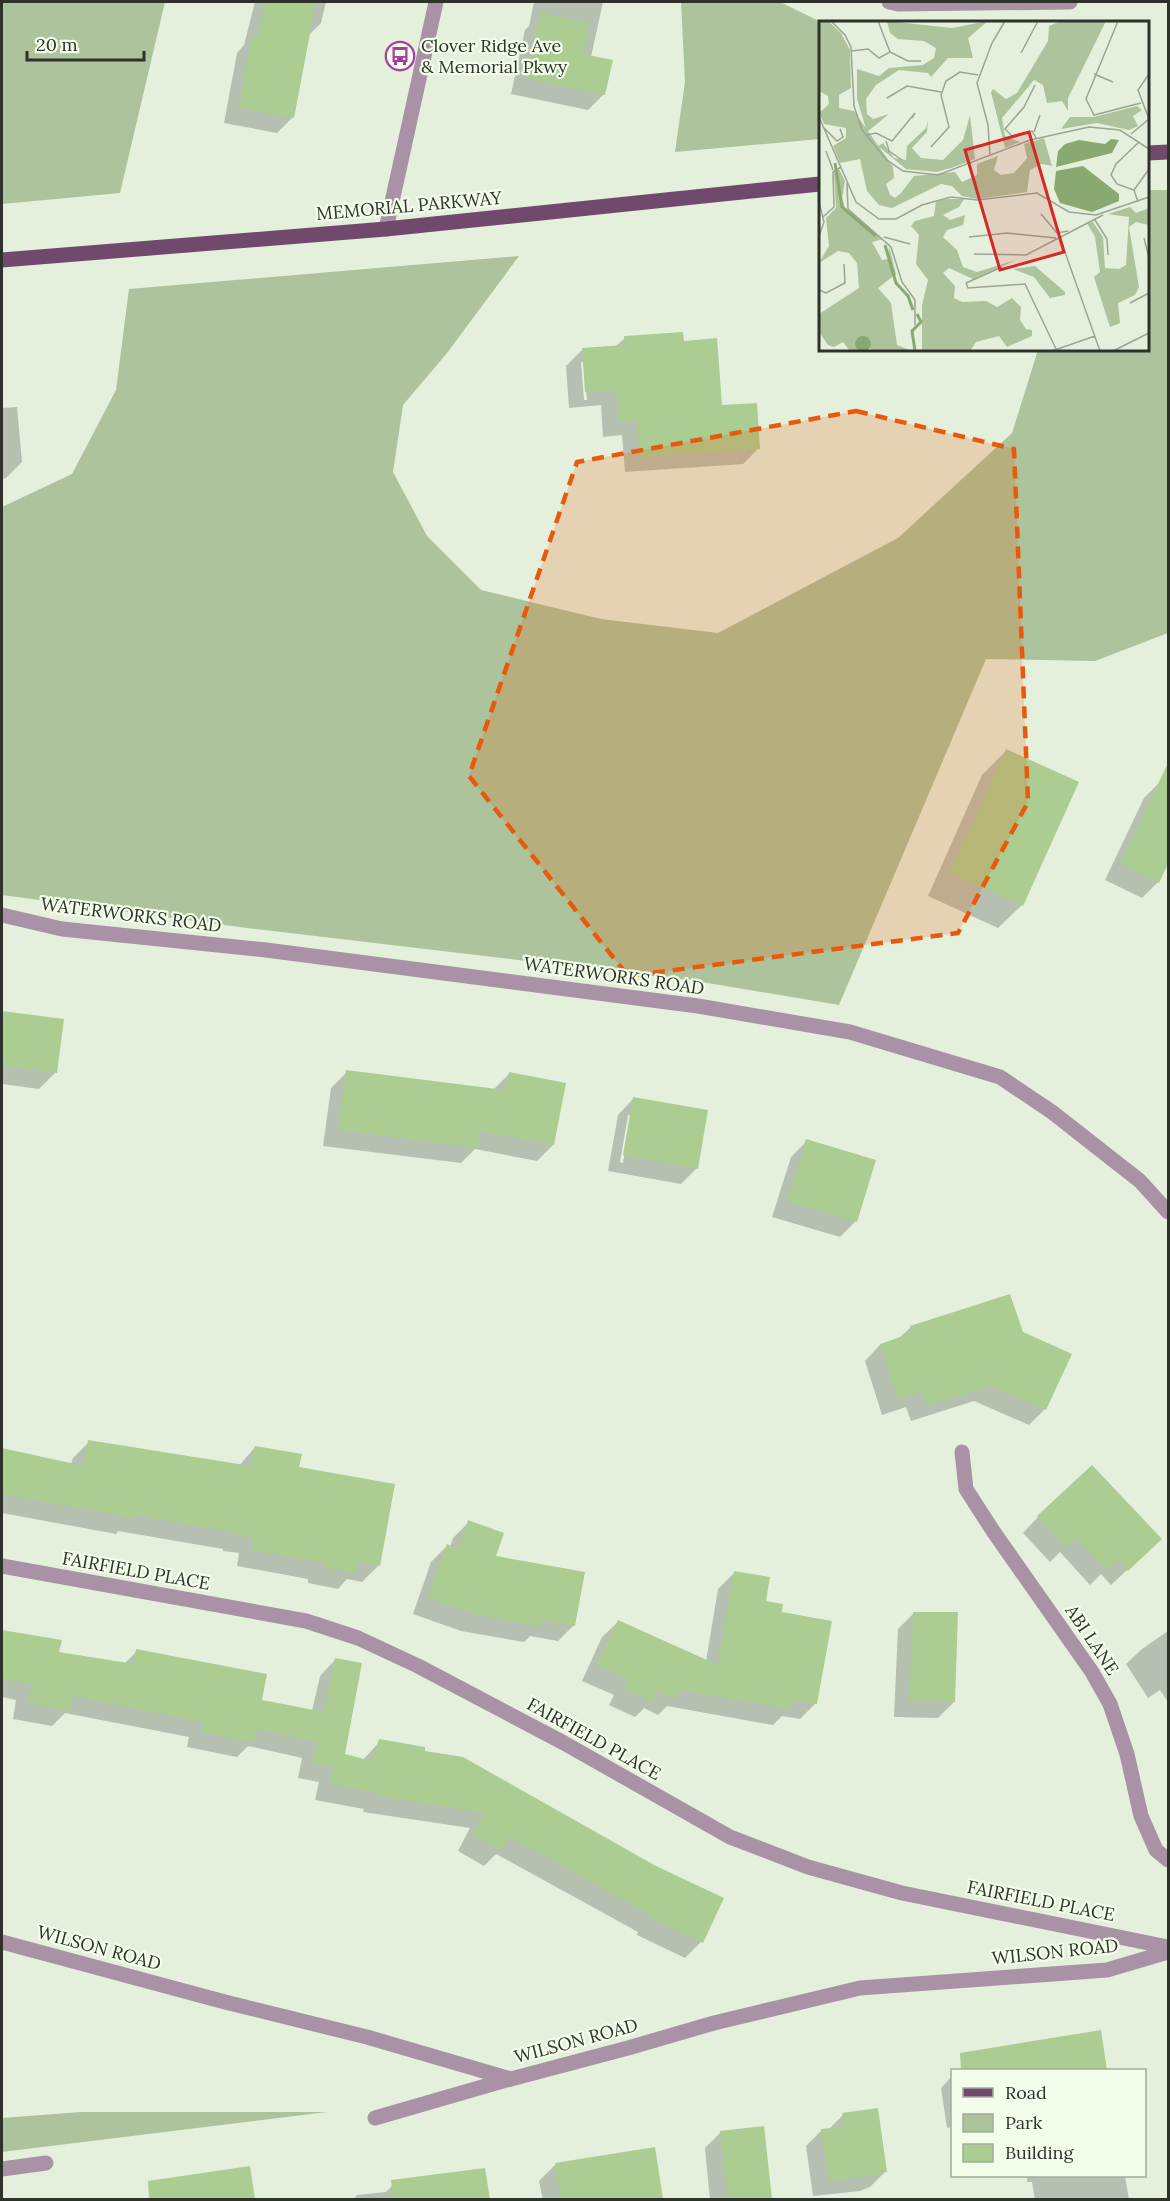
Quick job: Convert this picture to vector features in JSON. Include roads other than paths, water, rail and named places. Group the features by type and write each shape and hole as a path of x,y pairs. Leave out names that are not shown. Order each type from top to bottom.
{"main road":[{"path":"1149,153 1168,152"},
{"name":"MEMORIAL PARKWAY","path":"2,260 386,229 819,184"}],"street":[{"path":"386,229 436,2"},
{"path":"889,2 958,4 1070,2"},
{"name":"WATERWORKS ROAD","path":"2,915 62,929 266,950 698,1006 850,1032 1000,1077 1052,1112 1140,1181 1168,1212"},
{"name":"ABI LANE","path":"962,1452 966,1489 1092,1672 1110,1704 1127,1754 1141,1816 1156,1850 1168,1860"},
{"name":"FAIRFIELD PLACE","path":"2,1566 316,1624 358,1638 418,1666 564,1743 730,1837 808,1867 902,1893 1168,1947"},
{"name":"WILSON ROAD","path":"2,1942 225,2002 367,2037 511,2079 714,2023 860,1988 1107,1970 1168,1952"},
{"path":"375,2118 511,2079"},
{"path":"2,2169 46,2163"}],"place":[{"name":"Clover Ridge Ave & Memorial Pkwy","path":"400,56"}]}
